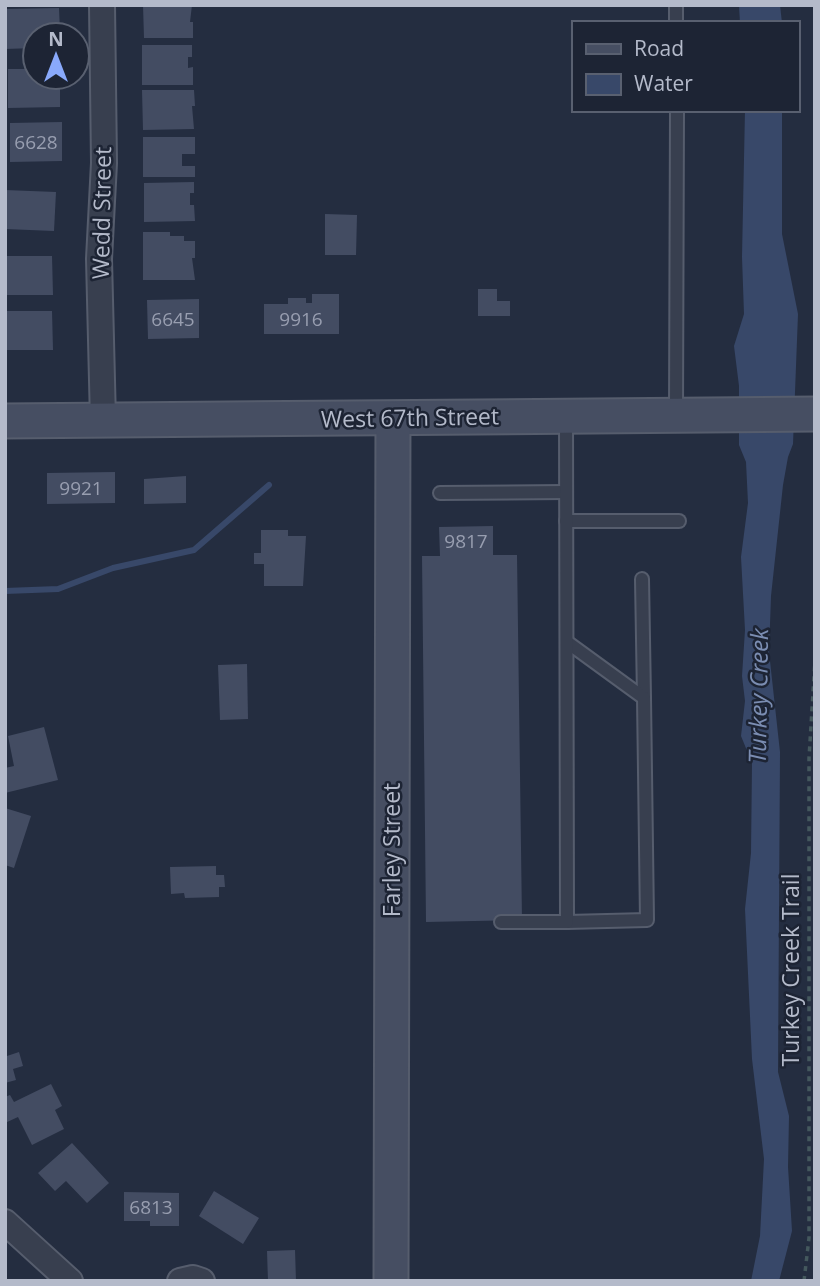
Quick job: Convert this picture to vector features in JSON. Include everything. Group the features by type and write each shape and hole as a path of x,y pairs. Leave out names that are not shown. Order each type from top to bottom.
{"street":[{"name":"Wedd Street","path":"102,5 104,163 99,259 103,421"},
{"name":"West 67th Street","path":"5,421 814,414"},
{"name":"Farley Street","path":"391,1281 393,419"},
{"path":"5,1222 70,1281"},
{"path":"180,1281 193,1278 202,1281"}],"lane":[{"path":"676,415 677,112"},
{"path":"566,416 568,922"},
{"path":"440,493 566,492"},
{"path":"566,521 678,521"},
{"path":"501,922 647,920 642,579"},
{"path":"567,642 644,698"}],"path":[{"name":"Turkey Creek Trail","path":"804,1281 809,1238 809,758 815,660"}],"water":[{"path":"739,5 780,5 782,21 740,21"},
{"name":"Turkey Creek","path":"745,112 782,112 782,234 798,314 793,444 783,485 771,596 769,652 780,752 778,1072 789,1116 788,1167 792,1231 779,1281 751,1281 760,1236 764,1159 752,1059 745,909 751,853 752,763 741,736 745,701 742,676 745,630 741,557 748,503 746,462 739,445 739,386 734,346 744,314 742,257"}],"building":[{"path":"143,5 192,5 190,22 193,22 193,38 144,38"},
{"path":"59,8 60,21 21,21 21,48 5,49 5,9"},
{"path":"142,45 192,45 188,68 193,67 193,85 142,85"},
{"path":"8,69 21,69 21,91 60,91 60,107 8,108"},
{"path":"142,90 194,90 194,129 143,130"},
{"path":"62,122 62,161 10,162 10,123"},
{"path":"143,137 195,137 195,154 182,154 182,166 195,166 195,177 143,177"},
{"path":"194,182 190,205 194,205 195,221 144,222 144,183"},
{"path":"5,190 56,192 54,231 5,229"},
{"path":"325,214 357,215 356,255 325,255"},
{"path":"143,232 170,232 170,236 184,236 184,241 195,241 195,258 192,258 195,280 143,280"},
{"path":"5,256 52,256 53,295 5,295"},
{"path":"478,289 497,289 497,301 510,301 510,316 478,316"},
{"path":"312,294 339,294 339,334 264,334 264,304 288,304 288,298 306,298 306,303 312,303"},
{"path":"199,299 199,338 148,339 147,300"},
{"path":"5,311 52,311 53,350 5,350"},
{"path":"115,472 115,503 47,504 47,473"},
{"path":"186,476 186,503 144,504 144,479"},
{"path":"493,526 493,555 517,555 522,920 426,922 422,556 440,556 439,527"},
{"path":"261,530 288,530 288,536 306,536 303,586 264,586 264,564 254,564 254,553 261,553"},
{"path":"247,664 248,719 220,720 218,665"},
{"path":"44,727 58,780 5,793 5,768 14,766 8,736"},
{"path":"5,808 31,816 14,868 5,865"},
{"path":"216,866 216,875 224,875 225,887 219,887 219,897 185,898 184,893 171,894 170,867"},
{"path":"5,1051 7,1056 19,1052 23,1066 13,1069 16,1080 5,1083"},
{"path":"51,1084 62,1106 55,1110 64,1129 32,1145 18,1117 5,1123 5,1097 10,1095 14,1102"},
{"path":"72,1143 109,1183 87,1203 66,1181 55,1191 38,1173"},
{"path":"214,1191 259,1218 243,1244 199,1216"},
{"path":"124,1192 179,1193 179,1226 150,1226 150,1221 124,1221"},
{"path":"295,1250 296,1281 268,1281 267,1251"}],"waterway":[{"path":"5,591 58,589 113,568 194,550 269,485"}]}
